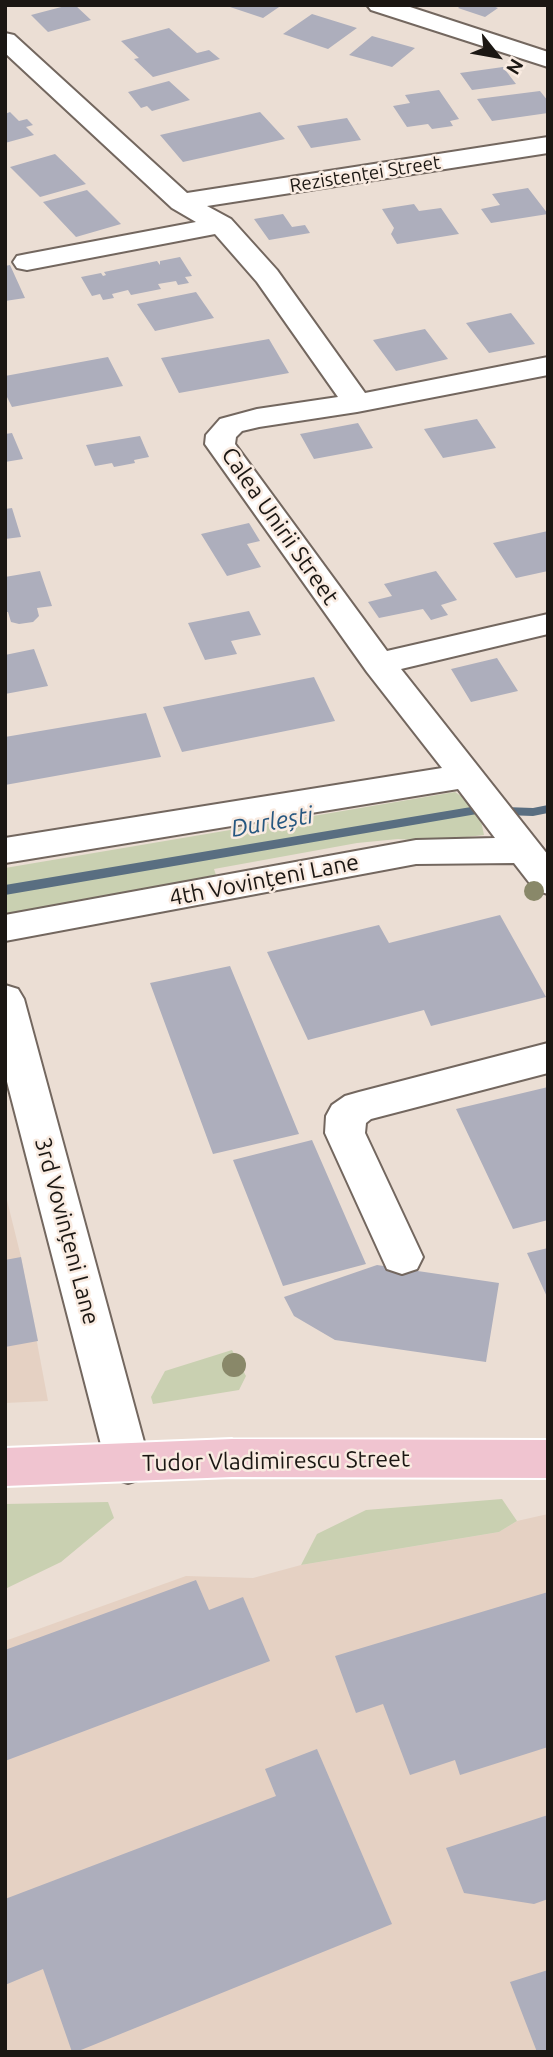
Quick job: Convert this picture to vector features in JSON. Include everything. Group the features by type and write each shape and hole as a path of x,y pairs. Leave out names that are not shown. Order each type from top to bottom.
{"main road":[{"name":"Tudor Vladimirescu Street","path":"5,1467 232,1458 548,1460"}],"street":[{"path":"379,5 548,60"},
{"path":"5,40 181,202 221,225 267,276 357,403 548,366"},
{"name":"Rezistenței Street","path":"181,202 548,145"},
{"path":"27,262 221,225"},
{"name":"Calea Unirii Street","path":"357,403 257,418 231,425 221,435 220,444 379,664 527,852"},
{"path":"379,664 548,624"},
{"path":"5,851 466,776"},
{"name":"4th Vovințeni Lane","path":"5,928 416,852 527,852"},
{"name":"3rd Vovințeni Lane","path":"5,999 128,1464"},
{"path":"402,1257 345,1133 346,1116 359,1107 548,1058"}],"shaded area":[{"path":"5,1192 21,1257 48,1401 5,1403"},
{"path":"548,1514 548,2052 5,2052 5,1641 186,1576 253,1578 301,1565 499,1532 517,1521"}],"green space":[{"path":"455,792 467,800 480,816 484,835 433,841 398,839 357,843 214,869 216,875 12,914 5,912 5,868"},
{"path":"232,1350 246,1376 239,1390 153,1404 151,1397 165,1371"},
{"path":"502,1499 517,1521 499,1532 301,1565 317,1534 366,1510"},
{"path":"108,1502 114,1518 61,1562 5,1589 5,1504"}],"building":[{"path":"75,5 91,20 48,32 31,15"},
{"path":"282,5 263,18 230,7"},
{"path":"461,5 490,5 498,8 485,17 458,8"},
{"path":"312,14 357,28 328,49 283,34"},
{"path":"169,28 197,53 209,50 220,59 153,77 134,59 139,58 121,41"},
{"path":"372,36 415,48 392,67 349,55"},
{"path":"503,67 516,84 472,90 460,73"},
{"path":"169,81 190,100 152,111 147,106 141,108 128,92"},
{"path":"439,90 459,119 450,121 453,126 432,129 428,124 407,127 393,106 410,103 405,95"},
{"path":"540,91 548,101 548,113 492,121 477,99"},
{"path":"10,112 19,121 27,119 33,125 26,127 34,135 5,143 5,114"},
{"path":"260,112 285,139 183,162 160,135"},
{"path":"347,118 361,140 311,148 297,126"},
{"path":"55,154 86,184 40,197 10,167"},
{"path":"528,188 548,214 491,223 481,209 500,205 492,194"},
{"path":"87,190 121,224 76,237 43,202"},
{"path":"414,204 419,211 441,208 459,234 397,244 391,234 394,228 382,209"},
{"path":"283,214 292,227 305,225 310,233 269,240 254,219"},
{"path":"180,257 192,276 185,277 189,283 178,285 176,281 158,284 161,289 131,295 128,290 112,294 114,298 103,300 100,294 92,296 81,277 101,273 103,276 106,275 104,272 157,261 160,265 160,261"},
{"path":"10,265 25,298 5,301 5,266"},
{"path":"196,292 214,318 155,331 137,304"},
{"path":"511,313 535,344 489,353 466,323"},
{"path":"425,329 448,359 396,371 373,340"},
{"path":"269,339 289,373 179,393 161,358"},
{"path":"108,357 123,386 12,407 5,393 5,376"},
{"path":"477,419 496,448 443,458 424,429"},
{"path":"358,423 373,448 314,459 300,434"},
{"path":"12,433 23,459 5,462 5,434"},
{"path":"140,436 149,457 114,467 112,463 95,466 86,445"},
{"path":"12,508 21,537 5,539 5,509"},
{"path":"249,523 260,541 247,544 261,567 227,576 201,534"},
{"path":"548,531 548,571 516,578 493,543"},
{"path":"40,571 52,606 37,608 39,616 33,622 11,622 8,612 5,612 5,577"},
{"path":"436,571 457,600 441,605 448,615 431,620 423,609 379,618 368,602 392,596 384,584"},
{"path":"249,611 261,635 231,641 237,654 205,660 188,623"},
{"path":"34,649 48,686 5,694 5,655"},
{"path":"497,658 518,691 471,702 451,669"},
{"path":"314,677 335,721 182,752 163,707"},
{"path":"146,713 161,757 5,785 5,737"},
{"path":"500,915 546,997 431,1026 424,1010 308,1040 267,952 379,925 389,943"},
{"path":"230,966 299,1134 213,1154 150,983"},
{"path":"548,1087 548,1220 513,1229 456,1109"},
{"path":"312,1140 366,1264 283,1286 233,1160"},
{"path":"548,1248 548,1299 527,1253"},
{"path":"21,1257 38,1341 5,1347 5,1260"},
{"path":"377,1265 499,1283 486,1362 335,1340 294,1316 284,1297"},
{"path":"196,1580 209,1610 243,1597 270,1661 5,1761 5,1650"},
{"path":"548,1592 548,1747 460,1775 455,1760 410,1775 383,1704 356,1713 335,1656"},
{"path":"317,1749 392,1924 76,2052 72,2052 43,1969 5,1985 5,1899 276,1796 265,1769"},
{"path":"548,1815 548,1899 534,1904 464,1893 446,1848"},
{"path":"548,1970 548,2052 537,2052 510,1982"}],"waterway":[{"name":"Durlești","path":"5,890 477,810 533,812 548,809"}]}
